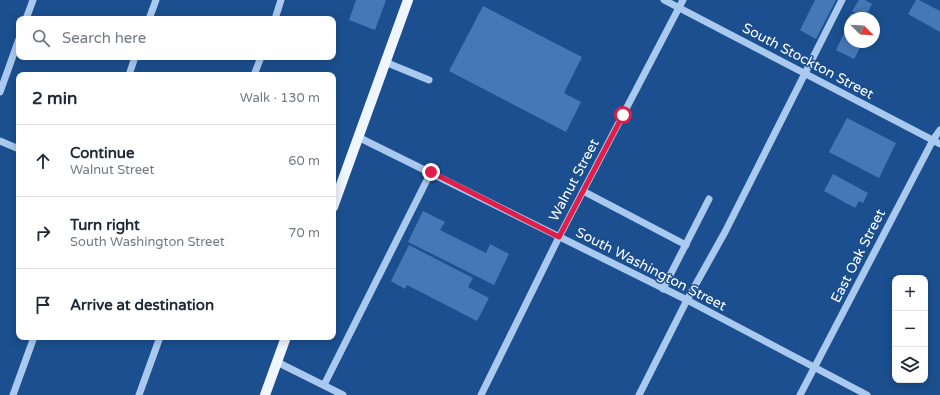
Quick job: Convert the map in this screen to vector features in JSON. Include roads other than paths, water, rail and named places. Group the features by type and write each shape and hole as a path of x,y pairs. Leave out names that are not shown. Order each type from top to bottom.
{"main road":[{"path":"336,199 408,0"},
{"path":"265,395 285,340"}],"street":[{"path":"27,16 33,0"},
{"path":"150,16 156,0"},
{"path":"275,16 281,0"},
{"name":"South Stockton Street","path":"664,0 940,144"},
{"name":"Walnut Street","path":"481,395 559,237 683,0"},
{"path":"639,395 687,300 725,232 842,0"},
{"path":"0,92 16,47"},
{"path":"130,72 134,60"},
{"path":"255,72 260,60"},
{"path":"386,62 429,80"},
{"name":"East Oak Street","path":"800,395 933,140 940,130"},
{"name":"South Washington Street","path":"358,137 687,300 867,395"},
{"path":"0,141 16,148"},
{"path":"324,385 431,172"},
{"path":"583,192 686,245"},
{"path":"663,289 709,199"},
{"path":"13,395 33,340"},
{"path":"139,395 159,340"},
{"path":"277,362 343,395"}]}
